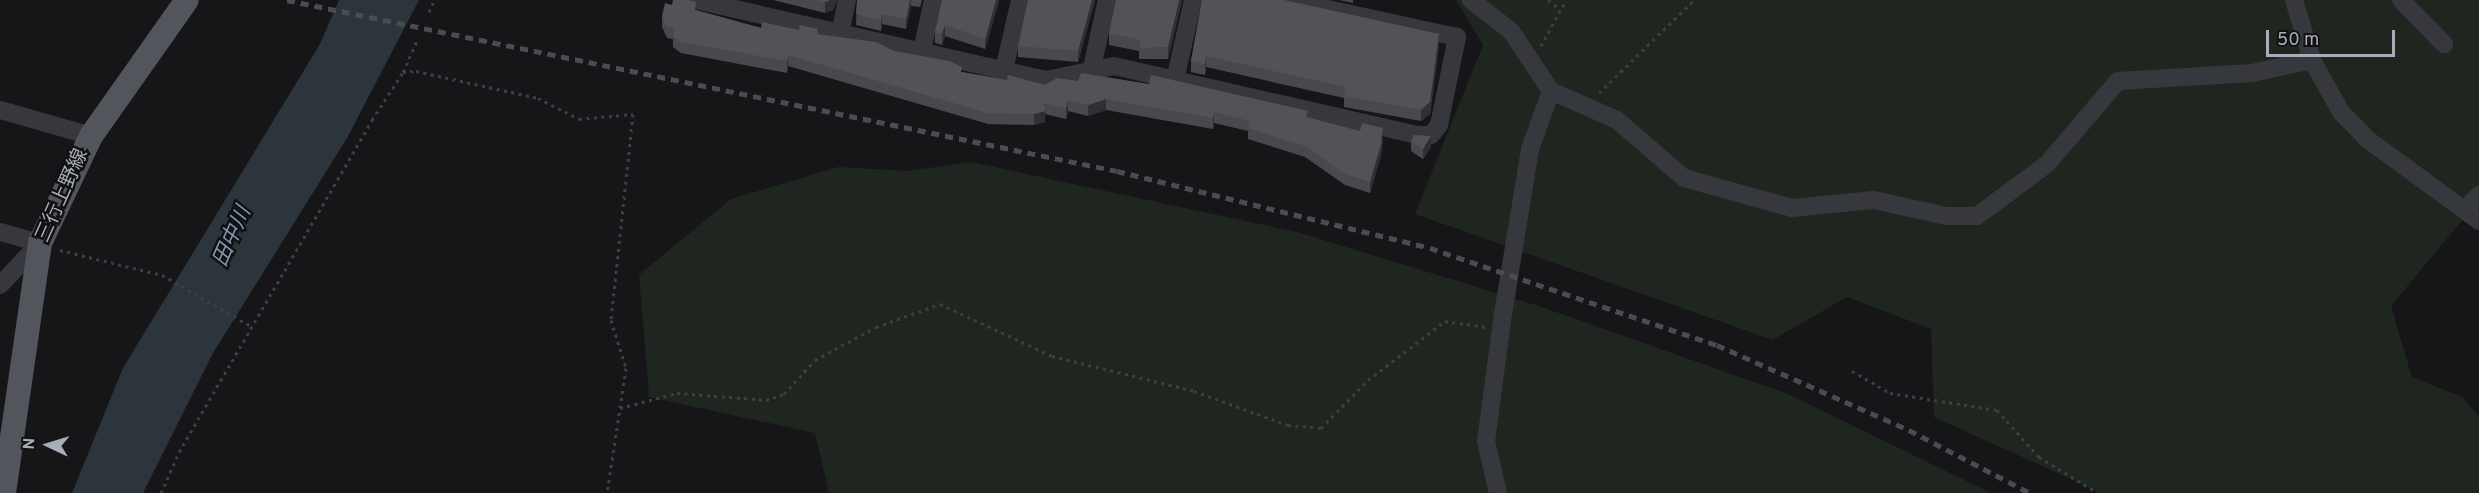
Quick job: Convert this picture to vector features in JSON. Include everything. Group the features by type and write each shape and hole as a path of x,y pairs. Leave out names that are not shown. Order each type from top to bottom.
{"main road":[{"name":"三行上野線","path":"4,493 40,243 91,136 187,0"}],"street":[{"path":"696,0 759,7 840,33 1046,80 1114,66 1417,135 1431,135 1439,125 1457,37 1286,0"},
{"path":"840,33 847,0"},
{"path":"922,51 933,0"},
{"path":"1004,69 1020,0"},
{"path":"1091,72 1107,0"},
{"path":"1175,80 1193,0"},
{"path":"1471,0 1511,31 1530,66 1551,92 1589,105 1617,120 1702,187 1792,208 1874,200 1963,218 1991,210 2047,164 2118,81 2252,73 2312,60"},
{"path":"2294,0 2312,60 2331,97 2355,127 2479,221"},
{"path":"2401,0 2444,44"},
{"path":"1498,493 1486,441 1502,322 1530,149 1551,92"},
{"path":"0,110 91,136"},
{"path":"2464,209 2479,195"},
{"path":"0,232 40,243 0,285"}],"path":[{"path":"429,12 434,0"},
{"path":"1548,0 1559,8"},
{"path":"1530,66 1559,8 1566,0"},
{"path":"1589,105 1694,0"},
{"path":"161,493 179,452 251,326 403,72 417,40"},
{"path":"403,72 433,72 538,98 579,119 633,114 611,320 626,368 607,493"},
{"path":"40,243 77,257 162,275 251,326"},
{"path":"620,408 677,393 766,400 784,394 816,360 876,327 940,304 1052,356 1194,391 1288,425 1321,428 1368,380 1445,321 1502,322"},
{"path":"1852,371 1890,393 1997,410 2039,457 2098,493"}],"shaded area":[{"path":"1456,0 2479,0 2479,213 2474,209 2459,224 2391,306 2412,377 2462,397 2479,416 2479,493 2101,493 1934,417 1931,329 1847,297 1773,340 1415,214 1483,45"},
{"path":"971,162 1297,232 1539,306 1788,394 1991,493 829,493 815,433 649,397 639,275 731,199 838,167 908,171"}],"water":[{"name":"田中川","path":"339,0 419,0 347,138 213,353 143,493 72,493 123,368 320,44"}],"building":[{"path":"673,0 696,2 695,10 761,28 762,22 799,30 800,25 818,29 817,34 876,42 894,51 949,61 962,67 961,72 1007,80 1008,75 1045,85 1057,78 1078,81 1081,73 1149,84 1151,75 1308,111 1306,117 1360,131 1362,123 1383,128 1381,144 1370,182 1345,174 1305,146 1248,128 1250,121 1214,112 1213,118 1106,99 1088,105 1068,100 1066,108 1044,103 1045,111 1034,114 988,113 788,55 787,61 681,42 673,36 675,28 667,27 662,16 665,3 672,5"},
{"path":"857,0 910,0 906,19 882,14 881,20 856,14"},
{"path":"942,0 996,0 985,39 945,25 942,34 935,32"},
{"path":"1028,0 1092,0 1078,51 1018,46"},
{"path":"1116,0 1179,0 1168,47 1139,48 1141,40 1109,33"},
{"path":"1202,0 1284,0 1439,34 1430,102 1421,110 1344,96 1346,87 1206,56 1205,64 1191,61"},
{"path":"1414,135 1431,136 1423,149 1411,141"}],"railway":[{"path":"287,0 1117,171 1430,248 1717,345 1909,430 2030,493"}]}
